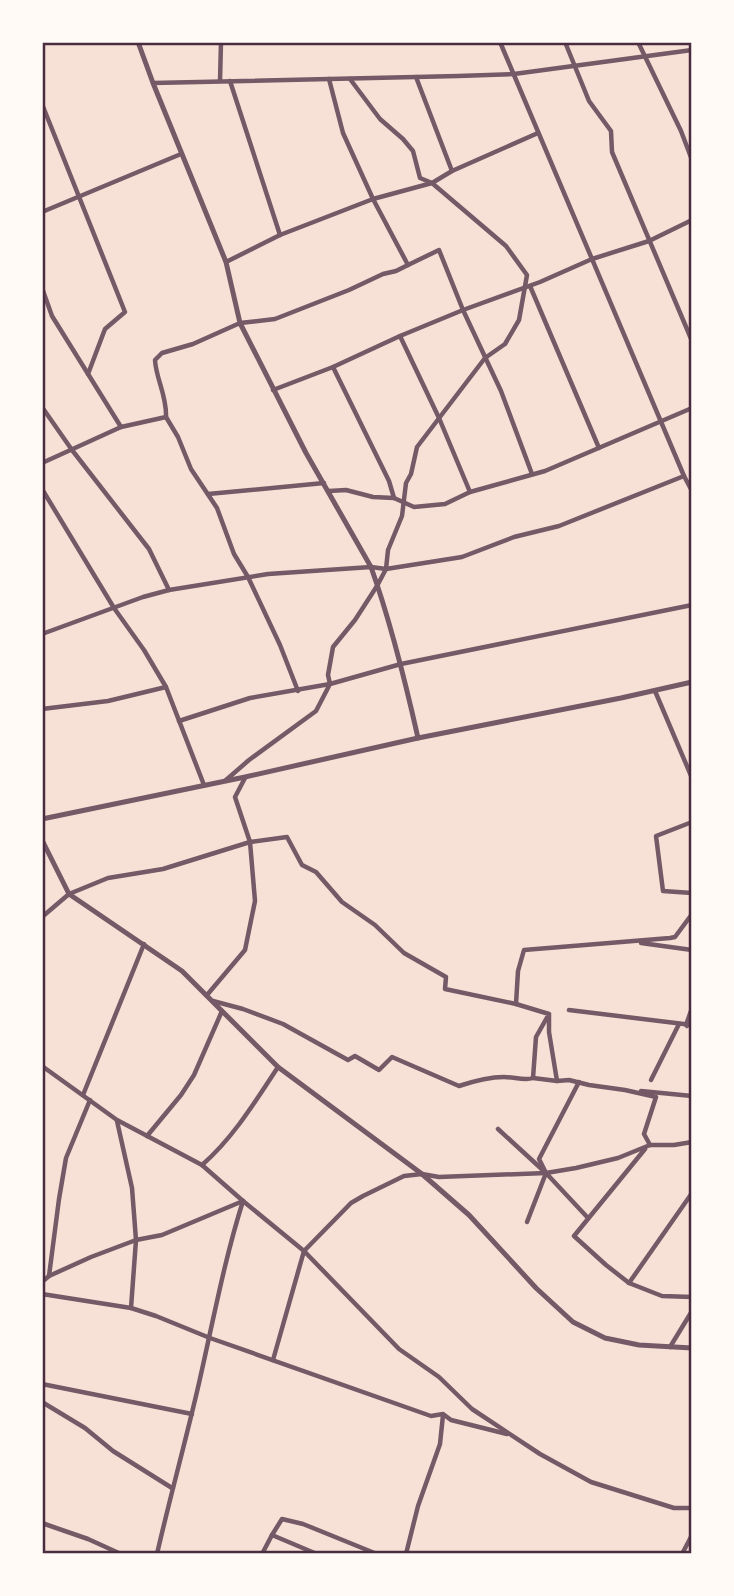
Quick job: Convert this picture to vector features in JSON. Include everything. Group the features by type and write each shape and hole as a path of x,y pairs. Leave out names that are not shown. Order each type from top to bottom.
{"street":[{"path":"138,42 226,262 240,323 273,390 371,568 401,664 418,738"},
{"path":"220,81 221,42"},
{"path":"500,42 692,491"},
{"path":"565,42 589,101 611,131 612,152 692,341"},
{"path":"638,42 692,160"},
{"path":"153,83 514,74 692,50"},
{"path":"416,77 452,171"},
{"path":"329,79 343,133 373,199 408,265"},
{"path":"225,781 316,710 330,684 328,674 333,647 355,620 386,569 388,550 402,516 406,483 411,474 417,447 485,358 505,344 519,320 527,287 527,275 506,246 432,183 421,178 413,151 380,119 350,79"},
{"path":"230,81 280,235"},
{"path":"42,104 125,312 106,329 88,374"},
{"path":"226,262 280,235 373,199 432,183 452,171 539,133"},
{"path":"42,212 181,154"},
{"path":"273,390 463,310 527,287 592,259 649,241 692,220"},
{"path":"298,691 280,645 248,577 234,554 217,508 191,469 178,437 166,417 155,360 162,354 193,344 240,323 275,319 396,271 439,250 463,310 501,391 532,474"},
{"path":"527,287 599,448"},
{"path":"42,288 52,316 121,427"},
{"path":"400,336 470,492"},
{"path":"333,367 394,498"},
{"path":"42,407 149,549 169,590"},
{"path":"328,491 346,490 373,497 394,498 414,507 445,504 470,492 545,471 692,408"},
{"path":"42,463 121,427 166,417"},
{"path":"42,634 169,590 268,574 386,569 462,557 514,537 559,526 684,476"},
{"path":"208,494 325,483"},
{"path":"42,489 114,608 166,687 204,785"},
{"path":"179,721 250,698 298,691 401,664 692,605"},
{"path":"42,819 692,682"},
{"path":"42,709 108,701 166,687"},
{"path":"655,691 692,778"},
{"path":"207,995 245,950 255,901 250,842 235,797 245,777"},
{"path":"692,822 656,836 663,891 692,893"},
{"path":"42,917 69,894 108,878 163,869 250,842 287,837 302,865 316,872 342,902 375,925 404,953 446,977 445,989 549,1014"},
{"path":"42,839 69,894 183,971 278,1068 422,1174 469,1215 536,1289 573,1322 605,1338 639,1345 692,1348"},
{"path":"516,1004 518,971 524,950 675,937 692,914"},
{"path":"629,942 692,950"},
{"path":"83,1095 144,944"},
{"path":"212,1001 283,1024 348,1060 355,1056 379,1070 392,1057 459,1086 478,1079 500,1077 569,1080 656,1097 644,1134 648,1145"},
{"path":"692,1008 686,1025 692,1026"},
{"path":"569,1010 692,1026"},
{"path":"147,1136 194,1075 222,1011"},
{"path":"533,1078 536,1037 549,1014"},
{"path":"549,1014 549,1032 557,1081"},
{"path":"651,1080 679,1024"},
{"path":"42,1066 117,1120 202,1165 304,1251 399,1349 439,1377 471,1409 540,1454 591,1482 674,1508 692,1508"},
{"path":"202,1165 216,1153 241,1122 278,1068"},
{"path":"527,1222 545,1173 539,1159 579,1082"},
{"path":"625,1090 692,1096"},
{"path":"49,1276 66,1158 90,1100"},
{"path":"117,1120 132,1188 136,1240 131,1308"},
{"path":"498,1129 588,1218"},
{"path":"273,1360 304,1251 351,1203 404,1176 545,1173 618,1158 648,1145 692,1142"},
{"path":"648,1145 573,1236 629,1283 662,1296 692,1297"},
{"path":"629,1283 692,1193"},
{"path":"42,1282 49,1276 136,1240 162,1235 243,1202"},
{"path":"157,1554 210,1338 220,1284 243,1202"},
{"path":"42,1294 131,1308 431,1416 443,1414 451,1420 511,1435"},
{"path":"670,1347 692,1311"},
{"path":"42,1384 192,1414"},
{"path":"42,1402 172,1488"},
{"path":"406,1554 418,1506 440,1444 443,1414"},
{"path":"262,1554 282,1519 303,1524 377,1554"},
{"path":"42,1522 121,1554"},
{"path":"272,1535 317,1554"},
{"path":"682,1554 692,1535"}]}
